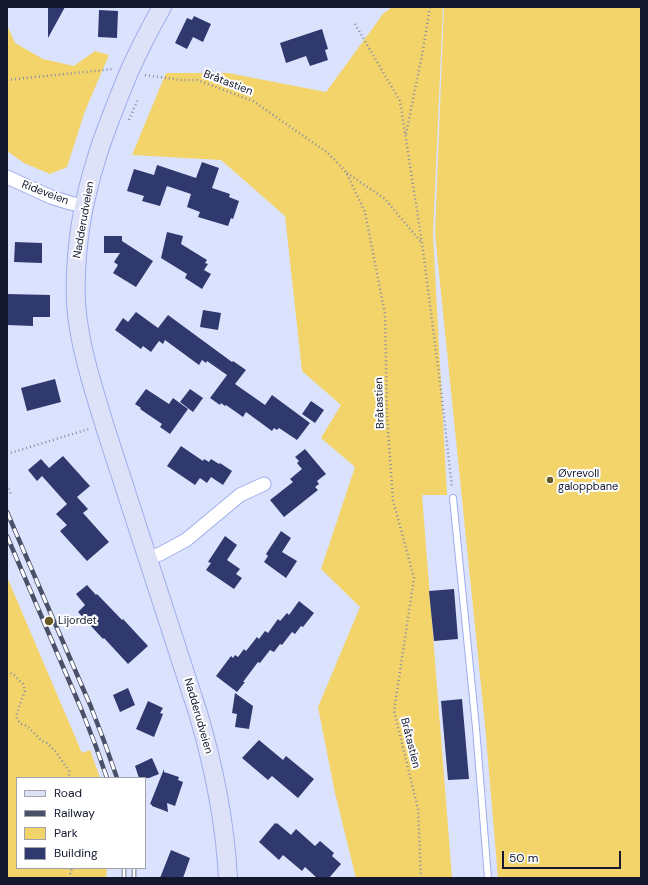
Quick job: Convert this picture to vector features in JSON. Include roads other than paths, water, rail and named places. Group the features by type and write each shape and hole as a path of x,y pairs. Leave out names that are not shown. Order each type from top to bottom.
{"main road":[{"name":"Nadderudveien","path":"162,7 129,71 97,156 91,177 79,239 76,263 76,304 80,336 91,380 206,742 222,812 227,850 228,878"}],"street":[{"name":"Rideveien","path":"7,177 50,197 85,206"},
{"path":"148,558 160,554 186,540 240,495 264,484"}],"lane":[{"path":"453,498 476,728 488,878"}],"railway":[{"path":"7,512 91,707 117,777"},
{"path":"7,536 82,711 107,777"},
{"path":"124,869 124,878"},
{"path":"134,869 134,878"}],"place":[{"name":"Øvrevoll galoppbane","path":"550,480"},
{"name":"Lijordet","path":"49,621"}]}
